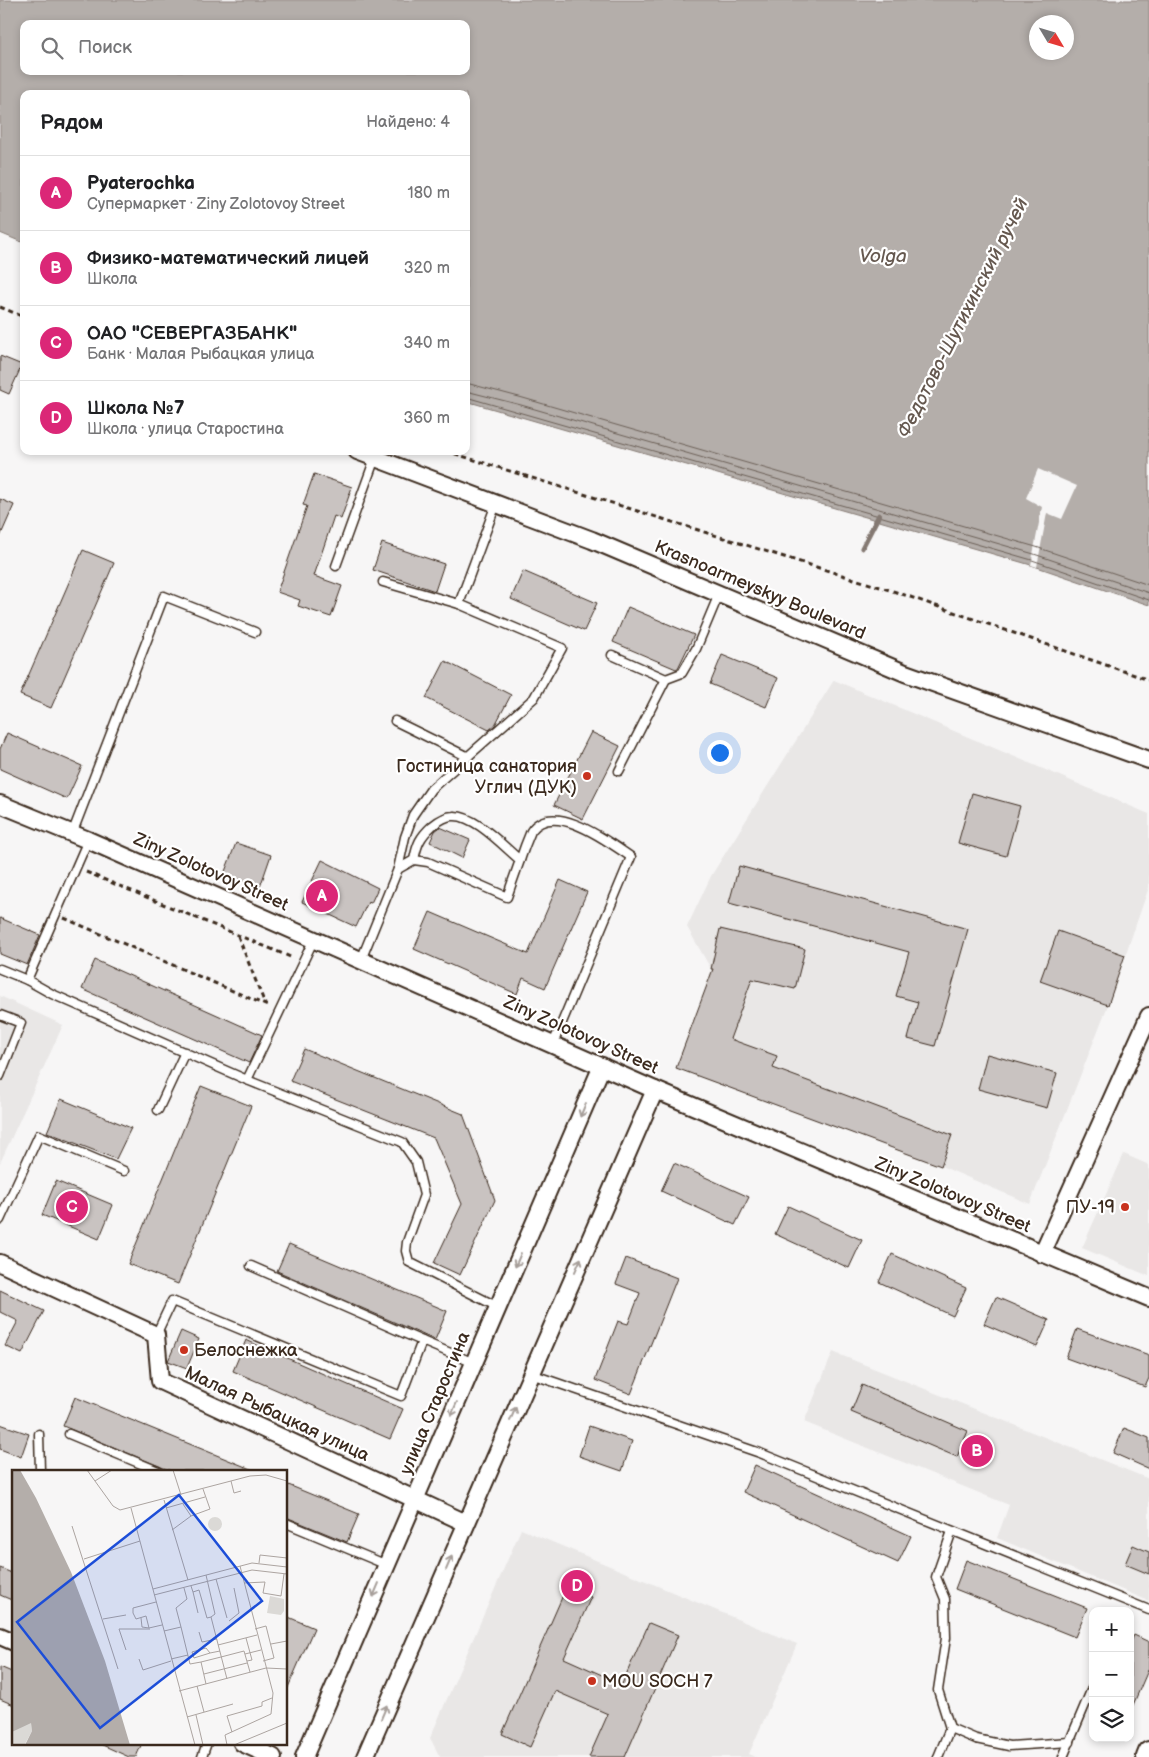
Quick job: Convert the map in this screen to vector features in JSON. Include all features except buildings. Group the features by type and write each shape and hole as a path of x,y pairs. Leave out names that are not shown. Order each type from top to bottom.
{"street":[{"name":"Krasnoarmeyskyy Boulevard","path":"367,455 592,540 904,674 1149,760"},
{"name":"Ziny Zolotovoy Street","path":"0,804 88,840 655,1090 1149,1298"},
{"path":"1042,1254 1149,1016"},
{"name":"улица Старостина","path":"304,1757 602,1066"},
{"path":"365,1757 655,1090"},
{"path":"0,1263 156,1336"},
{"name":"Малая Рыбацкая улица","path":"156,1336 160,1381 466,1523"},
{"path":"0,1636 12,1641"},
{"path":"244,1744 273,1757"},
{"path":"1147,1757 1149,1752"}],"lane":[{"path":"336,566 375,458"},
{"path":"459,604 496,504"},
{"path":"361,960 398,869 405,837 413,815 432,789 534,698 562,648 459,604 383,582"},
{"path":"619,771 666,679 682,673 696,649 718,594"},
{"path":"72,834 164,596 255,632"},
{"path":"612,655 666,679"},
{"path":"395,721 468,757"},
{"path":"414,860 417,843 426,831 438,822 452,816 464,817 479,825 520,860"},
{"path":"398,869 414,860 428,862 507,897 532,831 542,822 554,820 568,822 597,834 631,857 553,1044"},
{"path":"27,980 88,840"},
{"path":"248,1080 314,939"},
{"path":"0,969 27,980 52,994 248,1080 402,1142 416,1162 424,1195 407,1242 406,1252 409,1262 498,1307"},
{"path":"0,1015 21,1023 0,1076"},
{"path":"158,1110 185,1052"},
{"path":"0,1220 39,1135 124,1171"},
{"path":"251,1266 474,1363"},
{"path":"156,1336 172,1301 401,1396 422,1341"},
{"path":"531,1374 760,1453 1149,1610"},
{"path":"39,1434 40,1470"},
{"path":"69,1434 156,1470"},
{"path":"288,1525 387,1565"},
{"path":"938,1757 950,1728 938,1690 946,1638 945,1599 936,1577 952,1531"},
{"path":"1126,1607 1128,1602"},
{"path":"1063,1757 1089,1696"},
{"path":"950,1728 976,1739 1009,1746 1070,1742"},
{"path":"202,1757 207,1744"}],"path":[{"path":"0,307 20,314"},
{"path":"459,455 896,592 1149,680"},
{"path":"76,867 302,962"},
{"path":"56,914 280,1011"},
{"path":"238,936 265,1005"}],"shaded area":[{"path":"834,680 1149,814 1149,887 1108,1005 1030,1204 941,1166 676,1068 708,982 711,969 687,927 711,876"},
{"path":"0,996 63,1025 0,1163"},
{"name":"ПУ-19","path":"1124,1154 1149,1165 1149,1276 1082,1248"},
{"path":"833,1352 1149,1479 1149,1601 997,1538 1009,1505 804,1422"},
{"path":"521,1529 797,1644 749,1754 756,1757 440,1757 430,1738"}],"water":[{"name":"Volga","path":"0,0 1149,0 1149,605 1031,565 470,402 470,90 20,90 20,241 0,233"}],"pier":[{"path":"1038,469 1077,486 1062,519 1047,513 1037,567 1031,565 1042,507 1026,498"}],"waterway":[{"name":"Федотово-Шутихинский ручей","path":"862,548 879,515"}],"place":[{"name":"Гостиница санатория Углич (ДУК)","path":"587,776"},
{"name":"Pyaterochka","path":"322,896"},
{"name":"ОАО \"СЕВЕРГАЗБАНК\"","path":"72,1207"},
{"name":"ПУ-19","path":"1125,1207"},
{"name":"Белоснежка","path":"184,1350"},
{"name":"Физико-математический лицей","path":"977,1451"},
{"name":"Школа №7","path":"577,1586"},
{"name":"MOU SOCH 7","path":"592,1681"}]}
